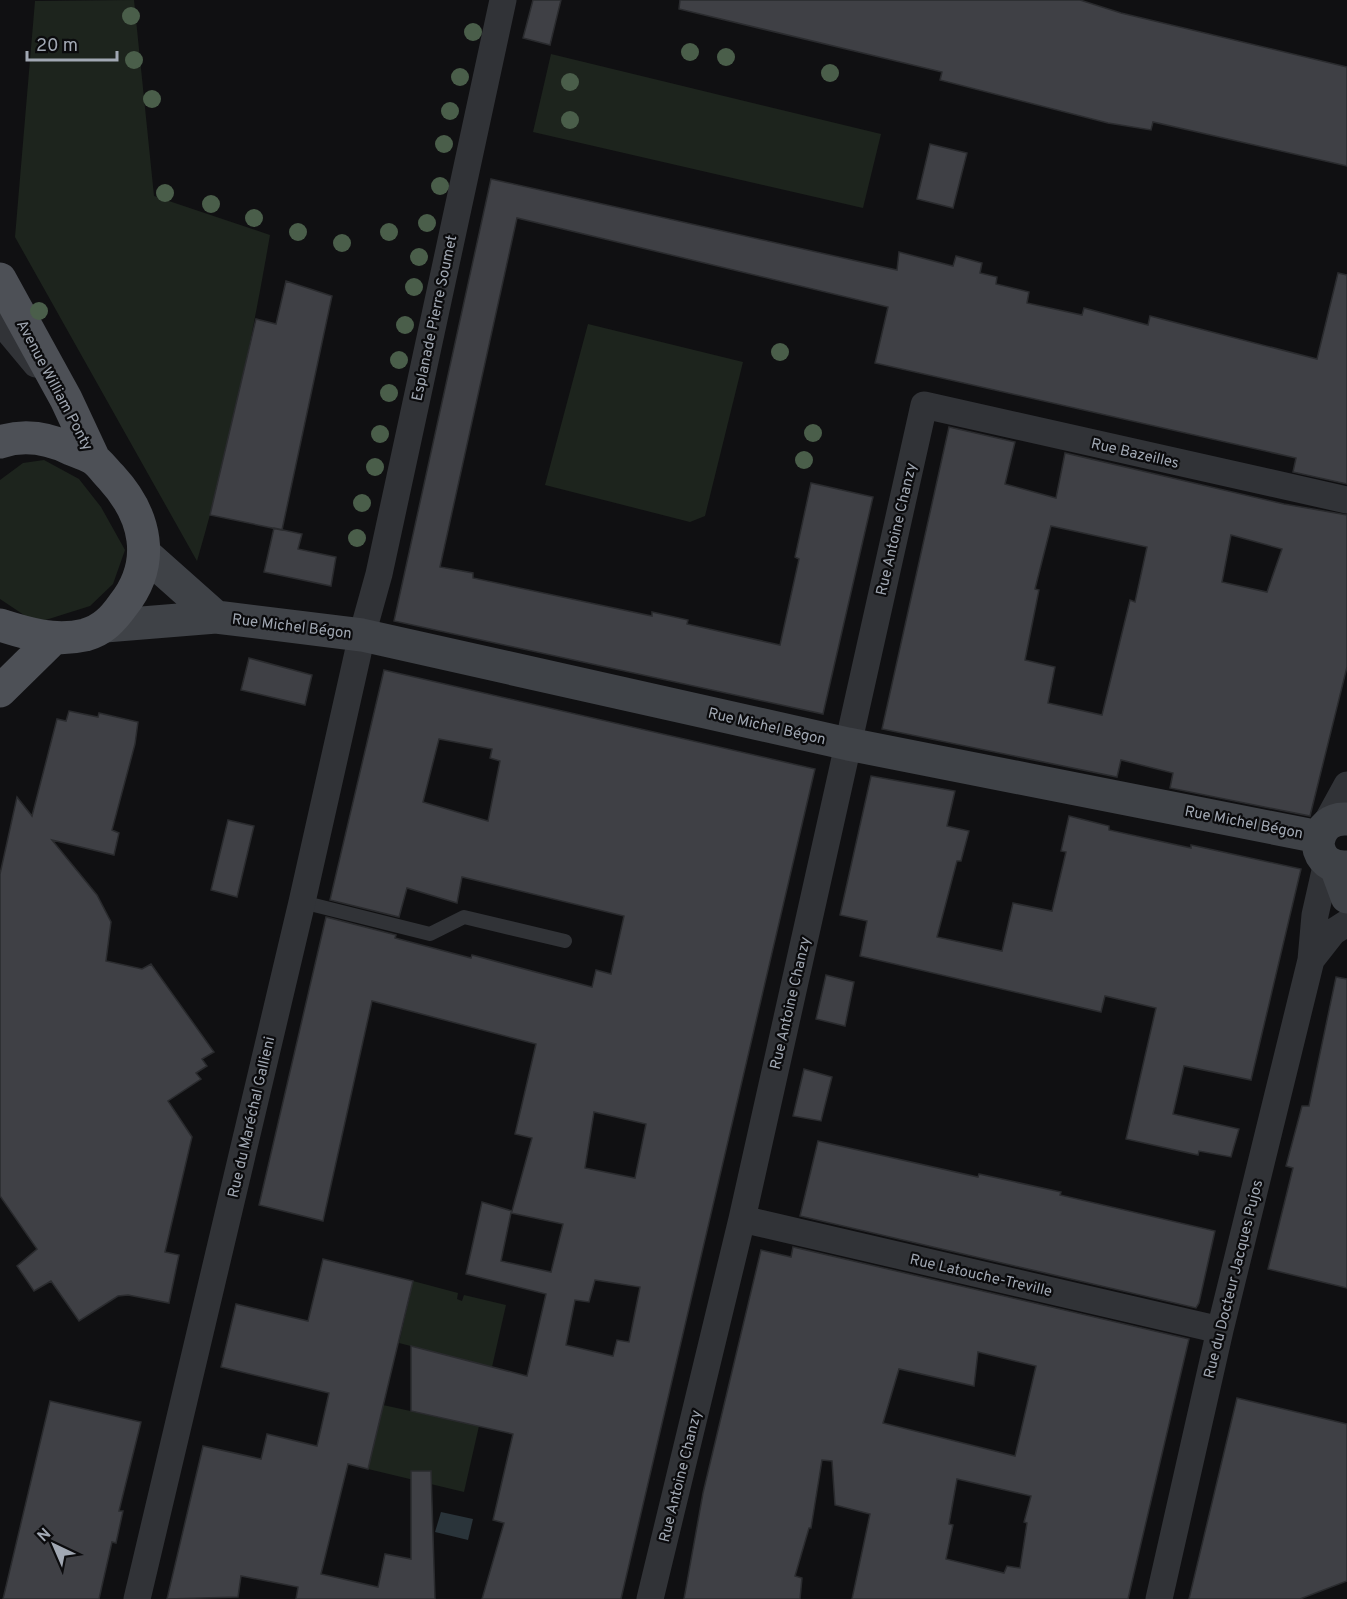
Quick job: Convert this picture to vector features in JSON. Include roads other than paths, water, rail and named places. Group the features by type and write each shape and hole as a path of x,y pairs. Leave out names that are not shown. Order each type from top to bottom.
{"main road":[{"name":"Avenue William Ponty","path":"0,279 66,399 94,459"},
{"path":"0,442 33,437 64,446 94,459 137,511 143,535 144,553 139,578 127,600 105,626 87,634 54,638 26,634 0,625"},
{"name":"Rue Michel Bégon","path":"144,553 216,617"},
{"name":"Rue Michel Bégon","path":"105,626 216,617 362,635 848,744 1333,846"},
{"path":"0,691 54,638"},
{"path":"1333,846 1347,897"}],"street":[{"name":"Esplanade Pierre Soumet","path":"362,635 381,563 503,0"},
{"path":"0,321 66,399"},
{"name":"Rue Bazeilles","path":"924,405 1347,500"},
{"name":"Rue Antoine Chanzy","path":"650,1599 742,1219 924,405"},
{"name":"Rue du Maréchal Gallieni","path":"137,1599 302,902 362,635"},
{"name":"Rue du Docteur Jacques Pujos","path":"1159,1599 1220,1330 1311,960 1315,915 1347,785"},
{"name":"Rue du Docteur Jacques Pujos","path":"1311,960 1334,932 1347,923"},
{"name":"Rue Latouche-Treville","path":"742,1219 1220,1330"}],"lane":[{"path":"302,902 430,934 464,917 565,941"}]}
